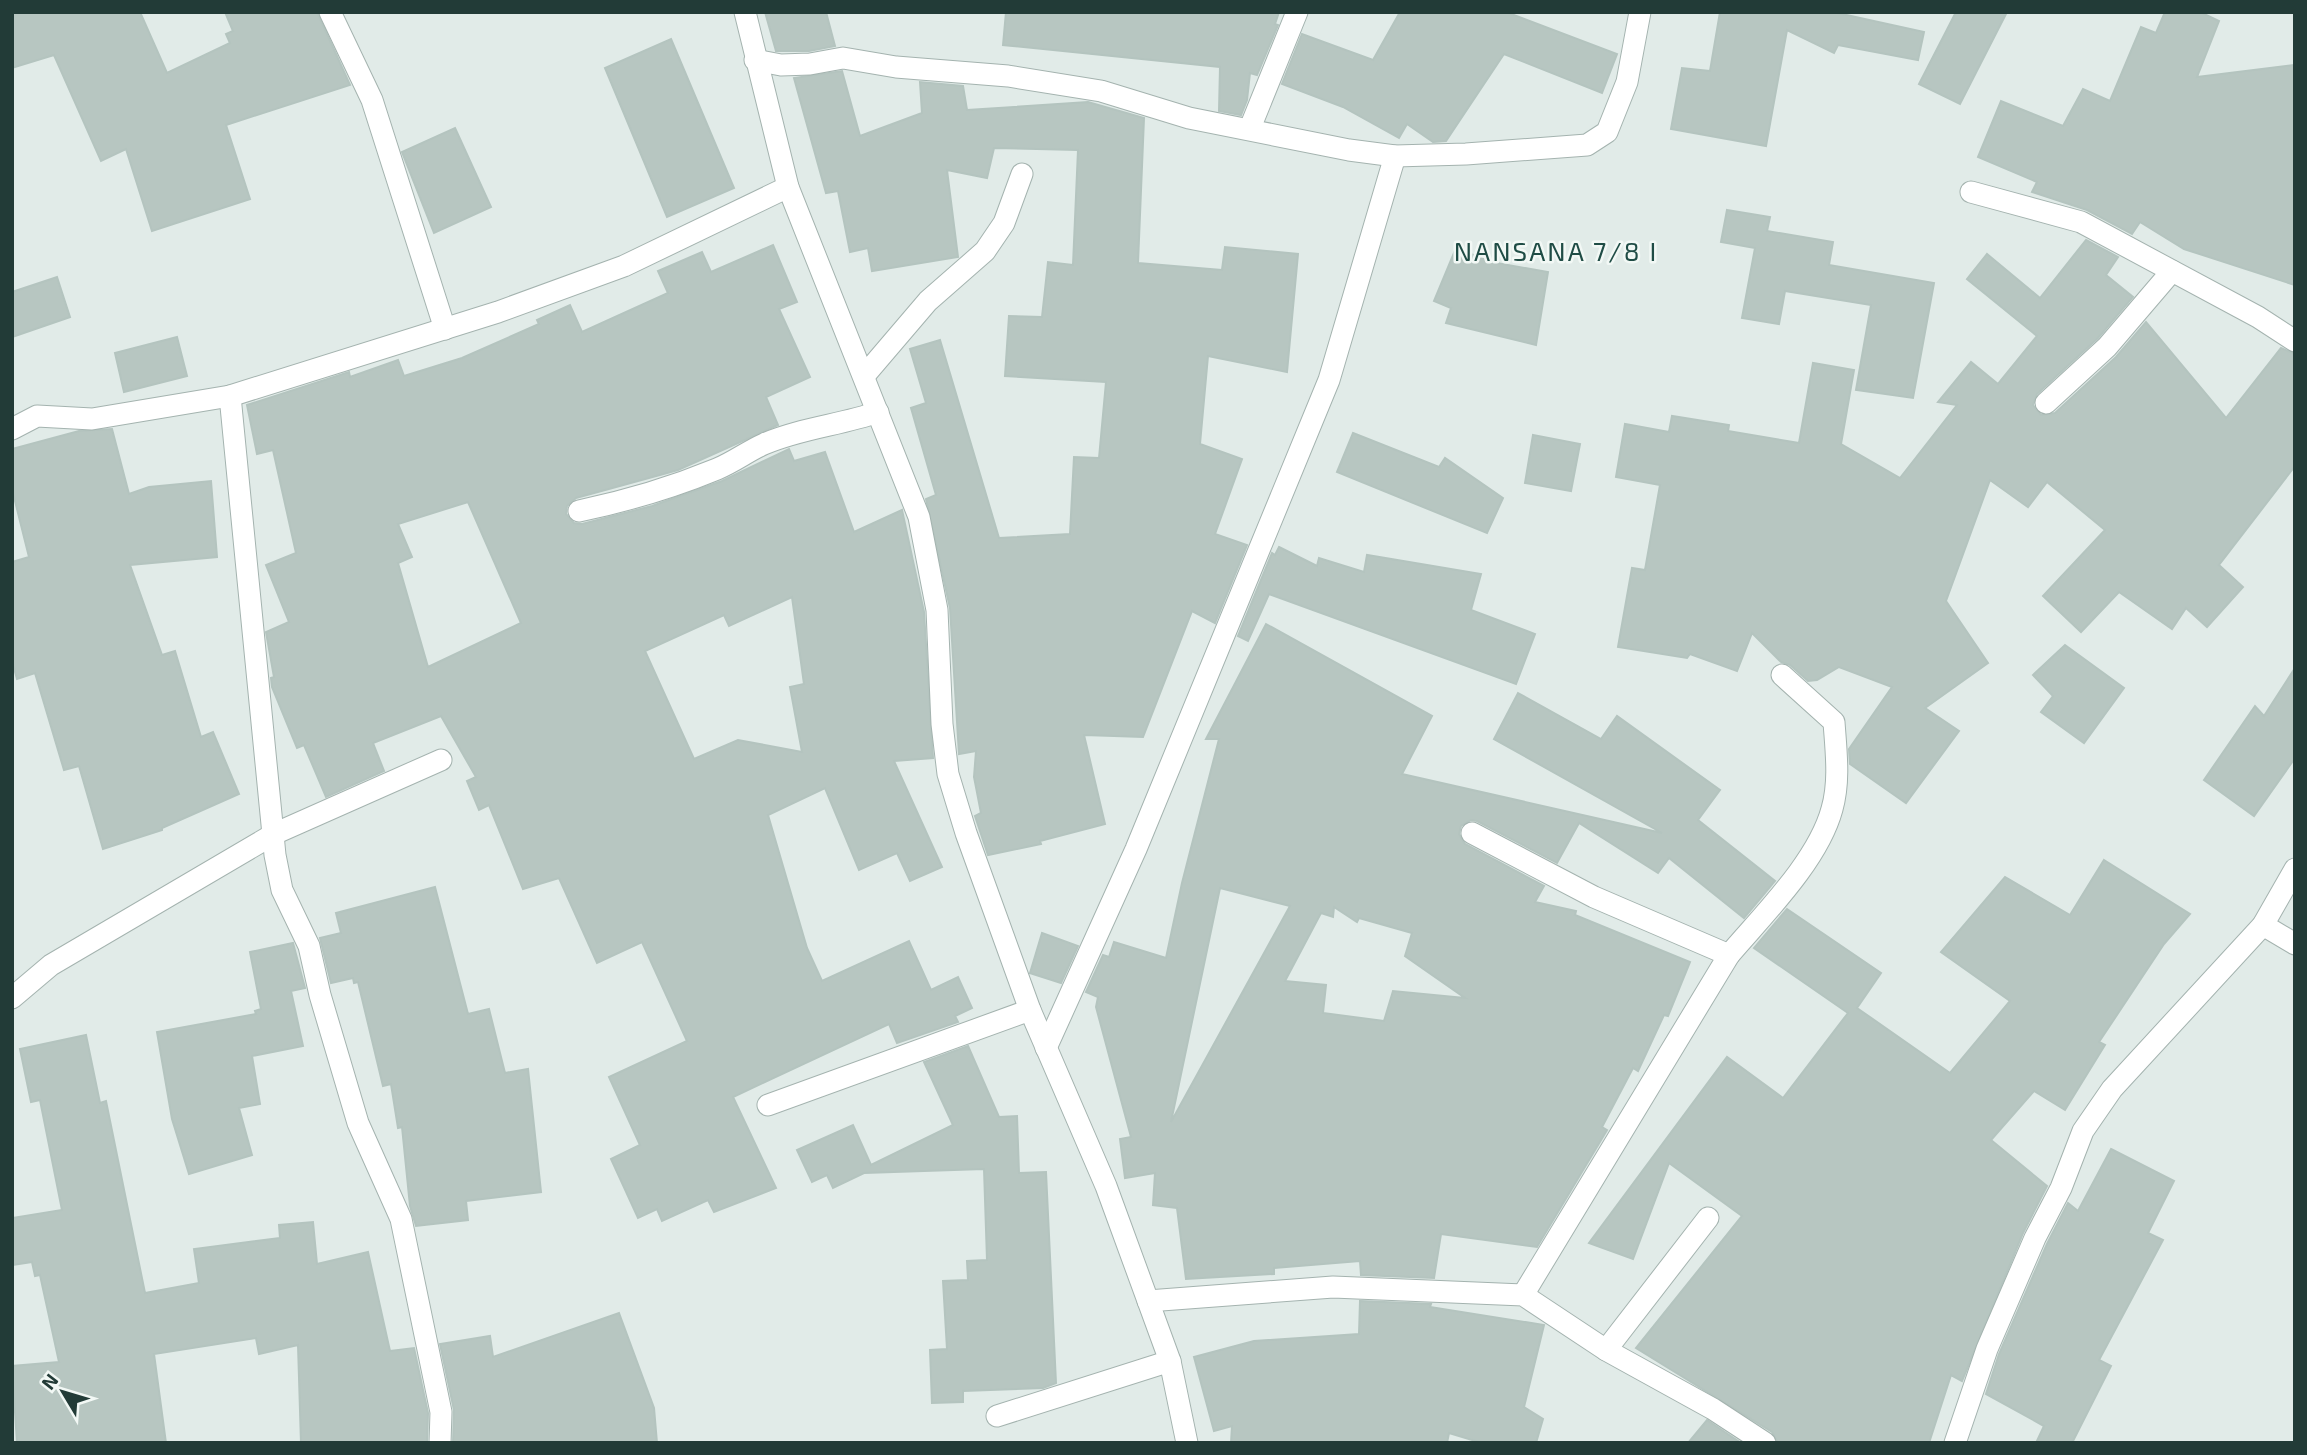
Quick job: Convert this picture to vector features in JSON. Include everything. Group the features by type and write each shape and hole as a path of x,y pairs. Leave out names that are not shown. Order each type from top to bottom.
{"street":[{"path":"330,12 372,100 445,328"},
{"path":"745,12 788,187 919,517 929,560 941,649 942,724 948,774 987,895 1030,1010 1106,1186 1170,1362 1187,1443"},
{"path":"1251,128 1297,12"},
{"path":"755,60 781,65 843,58 896,67 1008,76 1101,91 1189,118 1251,128 1349,150 1395,156 1569,148 1596,140 1607,132 1627,82 1640,12"},
{"path":"1046,1048 1136,849 1329,380 1395,156"},
{"path":"863,376 928,301 985,251 1004,223 1022,173"},
{"path":"12,429 37,416 92,419 230,396 445,328 624,266 788,187"},
{"path":"1971,192 2081,222 2258,317 2295,341"},
{"path":"2046,403 2107,347 2172,271"},
{"path":"230,396 282,890 309,946 320,995 358,1123 401,1219 441,1412 440,1443"},
{"path":"579,511 641,499 720,468 764,444 878,412"},
{"path":"1523,1295 1729,955 1805,863 1832,811 1836,787 1834,722 1782,675"},
{"path":"12,998 51,965 274,834 441,760"},
{"path":"1472,833 1594,897 1729,955"},
{"path":"1955,1443 1987,1349 2035,1238 2061,1188 2083,1131 2112,1089 2263,925 2295,869"},
{"path":"2263,925 2295,944"},
{"path":"768,1105 1030,1010"},
{"path":"1606,1350 1708,1218"},
{"path":"1148,1301 1333,1287 1523,1295 1606,1350 1713,1409 1765,1443"},
{"path":"997,1416 1170,1362"}],"building":[{"path":"12,12 140,12 167,73 230,43 226,34 233,31 225,12 317,12 350,85 226,125 250,199 152,231 126,149 101,161 54,55 12,68"},
{"path":"765,12 826,12 835,46 809,51 776,51"},
{"path":"1006,12 1279,12 1275,24 1278,25 1257,75 1250,73 1247,100 1241,115 1219,111 1220,67 1003,45"},
{"path":"1400,12 1506,12 1617,54 1602,93 1504,54 1446,141 1433,142 1407,124 1399,138 1343,107 1282,84 1302,34 1373,60"},
{"path":"1720,12 1833,12 1924,32 1918,60 1838,45 1834,53 1787,30 1766,146 1671,129 1682,68 1710,71"},
{"path":"1956,12 2007,12 1960,104 1919,84"},
{"path":"2165,12 2200,12 2219,21 2197,77 2295,65 2295,285 2184,249 2140,222 2132,234 2087,210 2032,192 2037,182 1978,157 2001,101 2063,126 2083,89 2110,101 2141,27 2156,33"},
{"path":"671,39 734,188 667,217 605,68"},
{"path":"842,71 860,136 922,113 920,82 963,86 967,110 1088,102 1144,118 1138,263 1222,270 1225,247 1298,254 1287,372 1208,356 1200,444 1242,459 1215,534 1247,545 1215,623 1192,611 1143,737 1084,735 1105,824 1040,841 1041,844 988,855 975,816 981,813 974,777 976,751 959,754 950,608 926,499 936,495 911,408 926,403 910,349 940,340 999,538 1070,534 1074,457 1099,458 1106,382 1005,376 1009,316 1042,317 1048,262 1073,265 1078,150 994,148 987,178 947,170 958,257 872,271 868,248 850,252 838,191 826,193 794,78"},
{"path":"455,128 491,207 434,233 402,152"},
{"path":"1727,210 1770,217 1767,231 1833,242 1829,265 1934,283 1913,398 1856,390 1871,305 1785,291 1779,324 1742,318 1755,248 1721,242"},
{"path":"2086,240 2118,257 2106,275 2133,297 2098,338 2037,394 2033,405 2041,415 2055,413 2116,357 2146,322 2226,418 2281,348 2295,354 2295,466 2219,565 2243,587 2207,627 2186,608 2172,629 2119,592 2081,632 2043,596 2105,530 2047,482 2028,507 1990,480 1946,601 1988,663 1925,708 1959,731 1906,803 1850,764 1849,749 1892,687 1839,667 1817,680 1808,681 1790,665 1781,662 1752,633 1737,671 1690,654 1687,658 1618,647 1632,568 1645,570 1660,485 1616,477 1625,424 1669,432 1672,416 1729,425 1728,431 1799,443 1813,363 1854,370 1841,444 1900,478 1957,405 1938,402 1971,362 1998,384 2037,336 1967,279 1987,254 2040,298"},
{"path":"773,245 797,302 779,309 810,377 766,397 778,425 678,470 576,498 567,506 566,514 574,523 582,524 652,506 722,481 789,449 794,461 825,452 854,532 902,510 924,612 933,758 894,761 942,867 910,881 897,853 859,870 825,788 768,815 807,948 822,981 909,941 931,990 958,977 972,1008 955,1016 958,1022 897,1043 889,1024 733,1097 776,1188 714,1212 708,1200 662,1221 657,1209 638,1218 611,1159 640,1145 609,1077 687,1041 642,942 597,963 559,878 523,889 489,805 479,810 467,781 476,777 441,716 373,743 384,771 326,797 304,745 297,748 272,687 271,678 274,677 266,632 289,622 266,565 296,553 273,450 257,454 247,405 349,372 350,377 398,360 404,376 462,358 539,324 537,320 570,305 582,332 668,293 658,271 702,252 711,272","holes":["468,502 521,623 428,667 398,563 412,557 398,524","792,597 804,684 790,687 802,752 738,740 694,759 645,651 724,615 729,626"]},
{"path":"1456,248 1491,262 1548,272 1536,345 1446,323 1451,308 1434,301"},
{"path":"57,277 70,317 12,337 12,292"},
{"path":"177,337 187,376 124,392 115,353"},
{"path":"112,429 129,494 149,487 211,481 217,557 130,565 162,655 175,651 201,737 213,732 239,794 162,830 103,849 79,766 64,770 35,673 17,679 12,661 12,562 29,557 12,489 12,449 79,431"},
{"path":"1353,433 1439,467 1445,458 1503,498 1487,533 1337,472"},
{"path":"1533,435 1580,444 1571,491 1525,483"},
{"path":"1279,547 1317,566 1319,558 1364,572 1367,555 1481,574 1471,610 1535,634 1516,684 1269,594 1248,641 1238,636 1272,553 1275,555"},
{"path":"1266,624 1432,716 1402,774 1662,833 1494,739 1518,693 1601,739 1617,716 1720,790 1698,820 1775,881 1744,918 1669,858 1658,873 1579,823 1557,863 1477,821 1471,820 1461,826 1459,834 1465,844 1544,886 1535,902 1576,911 1575,915 1690,962 1668,1016 1664,1015 1638,1071 1633,1068 1602,1127 1607,1130 1537,1247 1441,1234 1434,1278 1361,1275 1360,1261 1274,1268 1274,1274 1186,1279 1177,1208 1153,1205 1155,1173 1125,1178 1120,1139 1131,1137 1096,1007 1098,997 1086,992 1103,955 1109,957 1114,942 1166,958 1219,739 1206,739","holes":["1220,888 1290,906 1171,1122","1334,907 1357,922 1359,918 1412,933 1405,956 1465,998 1393,991 1384,1021 1323,1013 1326,985 1285,981 1321,913 1333,917"]},
{"path":"2065,645 2124,688 2084,743 2041,712 2053,696 2033,675"},
{"path":"2295,668 2295,758 2254,816 2204,780 2255,706 2264,716"},
{"path":"2104,860 2190,914 2164,944 2099,1042 2105,1045 2065,1110 2034,1091 1991,1140 2047,1186 2023,1233 1962,1381 1951,1375 1929,1443 1778,1443 1772,1432 1636,1348 1742,1216 1669,1163 1633,1259 1589,1243 1727,1057 1783,1098 1848,1013 1754,948 1787,909 1881,973 1857,1008 1950,1073 2010,1001 1941,952 2005,877 2070,915"},
{"path":"435,887 468,1014 489,1009 505,1073 528,1069 541,1192 466,1201 468,1220 416,1226 410,1206 402,1127 398,1128 391,1084 383,1086 358,982 354,983 353,978 331,983 320,938 341,933 336,913"},
{"path":"1042,933 1078,946 1061,983 1030,973"},
{"path":"293,943 305,988 291,991 303,1046 252,1056 260,1104 239,1108 252,1155 189,1174 172,1119 157,1032 256,1014 255,1011 261,1009 250,952"},
{"path":"86,1035 100,1103 106,1101 145,1293 199,1283 194,1249 280,1238 279,1225 313,1222 317,1264 368,1252 390,1351 414,1348 428,1413 427,1443 301,1443 298,1345 259,1354 256,1338 154,1354 166,1443 17,1443 12,1366 59,1362 40,1275 35,1276 32,1262 12,1265 12,1218 62,1210 40,1100 31,1102 20,1049"},
{"path":"968,1046 999,1117 1017,1116 1019,1173 1046,1172 1056,1383 1043,1388 963,1391 963,1402 932,1403 930,1350 947,1349 943,1281 968,1280 967,1261 987,1260 984,1169 864,1173 833,1188 827,1175 812,1182 797,1150 853,1125 871,1165 953,1125 924,1062"},
{"path":"2111,1149 2174,1181 2148,1233 2163,1240 2099,1360 2111,1366 2072,1443 2036,1443 2044,1426 1986,1394 1999,1354 2047,1244 2068,1203 2078,1211"},
{"path":"1360,1301 1431,1304 1430,1307 1544,1325 1524,1407 1543,1419 1536,1443 1482,1443 1449,1433 1447,1443 1231,1443 1232,1426 1214,1431 1194,1357 1254,1341 1359,1334"},
{"path":"619,1313 654,1408 657,1443 453,1443 454,1410 440,1344 490,1336 493,1357"},
{"path":"1707,1420 1741,1443 1688,1443"}],"district":[{"name":"NANSANA 7/8 I","path":"1556,250"}]}
